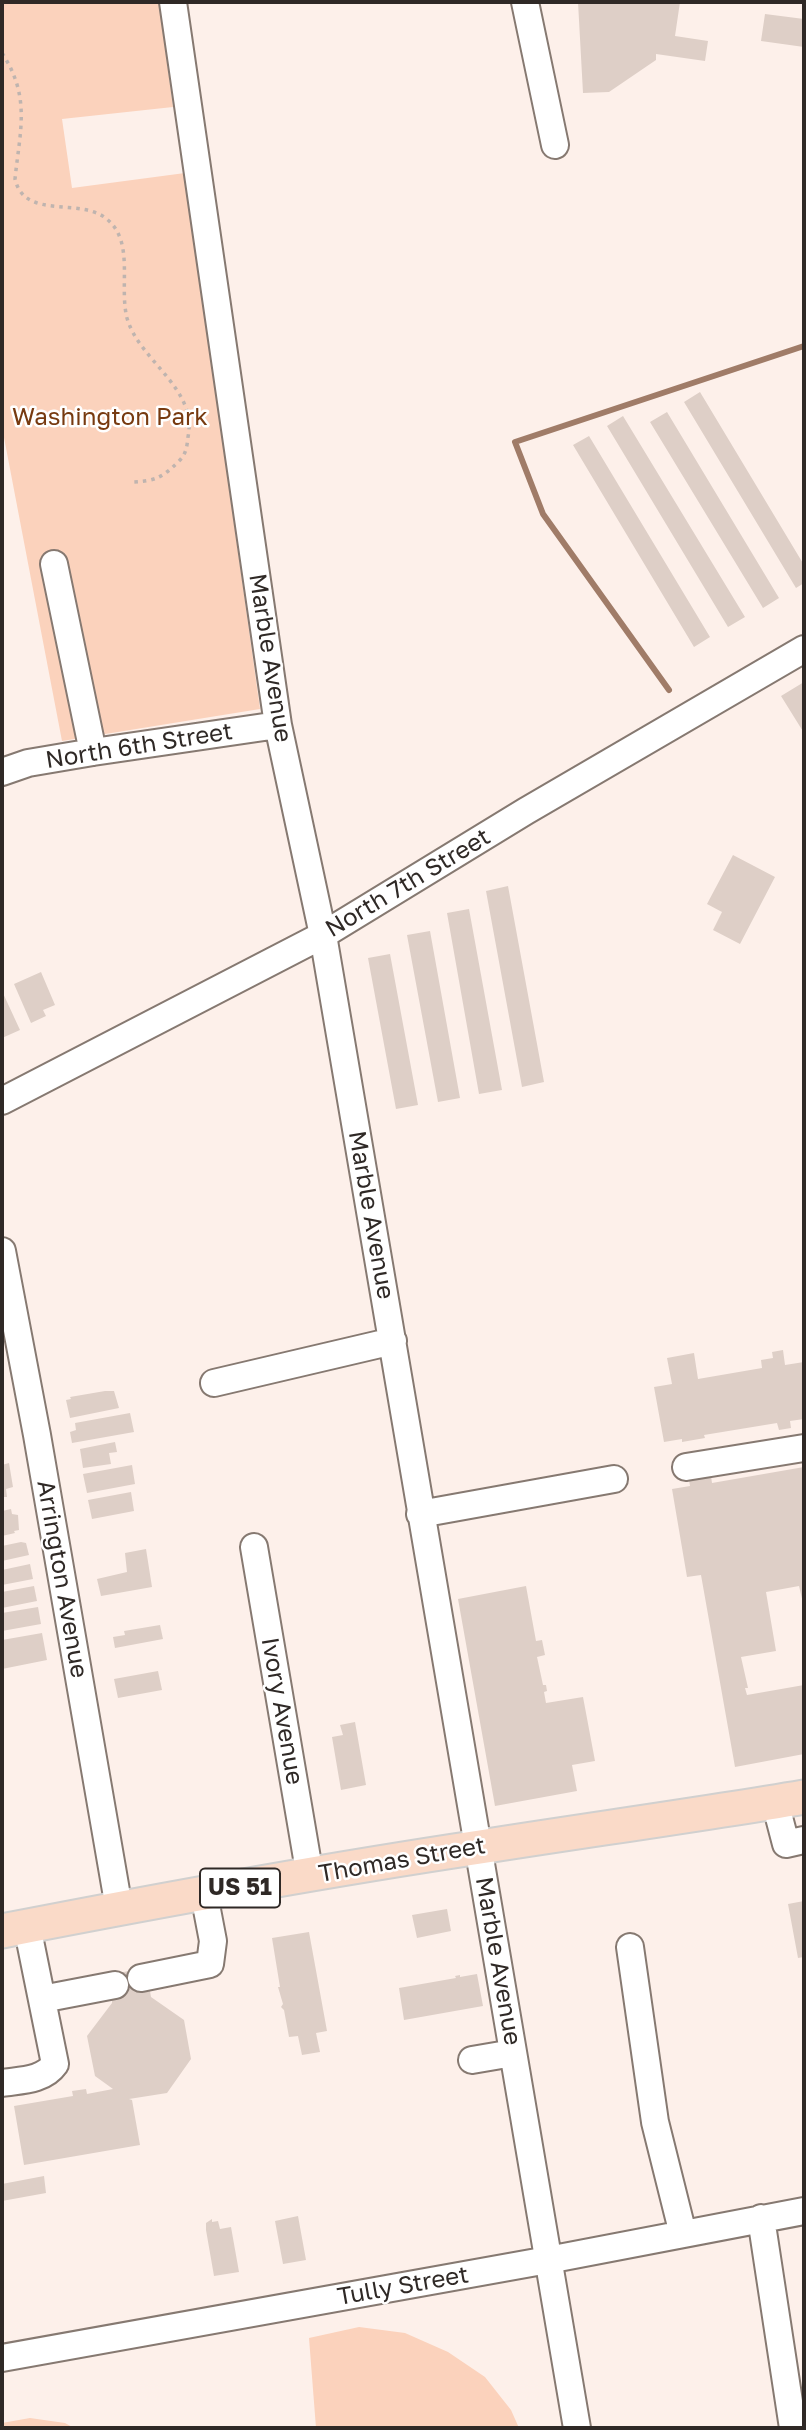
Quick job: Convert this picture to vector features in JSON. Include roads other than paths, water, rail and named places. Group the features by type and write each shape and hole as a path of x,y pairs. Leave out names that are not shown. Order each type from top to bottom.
{"main road":[{"name":"Thomas Street","path":"15,1929 119,1908 478,1847 790,1799"}],"street":[{"name":"Marble Avenue","path":"173,2 278,725 323,935 577,2428"},
{"path":"525,2 555,145"},
{"path":"54,564 93,752"},
{"name":"North 7th Street","path":"2,1101 323,935 526,811 804,649"},
{"name":"North 6th Street","path":"2,772 28,763 278,725"},
{"name":"Arrington Avenue","path":"2,1251 37,1435 119,1908"},
{"path":"214,1383 393,1341"},
{"path":"686,1466 804,1448"},
{"path":"420,1514 614,1479"},
{"name":"Ivory Avenue","path":"254,1547 310,1876"},
{"path":"790,1799 786,1844 804,1840"},
{"path":"141,1978 209,1964 212,1941 204,1894"},
{"path":"2,2083 41,2076 49,2072 55,2064 42,1999 15,1929"},
{"path":"630,1947 654,2122 683,2234"},
{"path":"42,1999 115,1985"},
{"path":"472,2060 513,2053"},
{"name":"Tully Street","path":"2,2358 804,2211"},
{"path":"761,2218 793,2428"}],"waterway":[{"path":"669,690 543,514 515,442 804,346"}],"park label":[{"name":"Washington Park","path":"110,417"}]}
